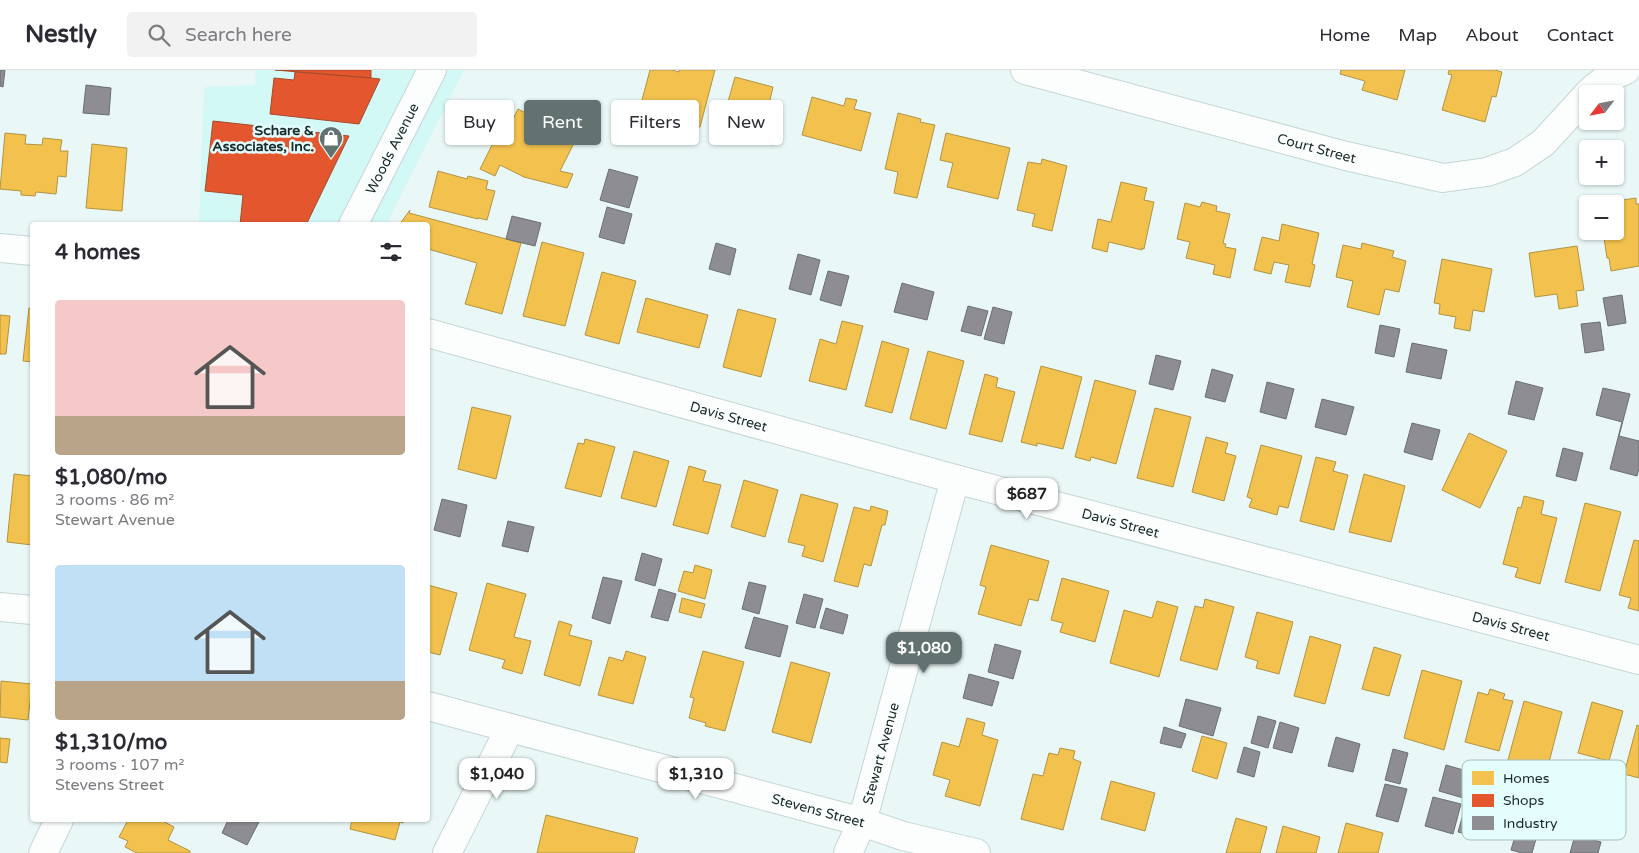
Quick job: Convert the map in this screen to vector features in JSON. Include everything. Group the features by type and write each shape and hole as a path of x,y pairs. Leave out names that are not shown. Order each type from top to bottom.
{"street":[{"name":"Woods Avenue","path":"355,222 432,70"},
{"name":"Court Street","path":"1025,70 1346,156 1443,178 1487,172 1514,162 1543,143 1579,104"},
{"name":"Court Street","path":"1598,85 1617,73 1626,70"},
{"path":"0,248 30,251"},
{"name":"Davis Street","path":"430,334 955,479 1639,660"},
{"name":"Stewart Avenue","path":"848,853 862,822 955,479"},
{"path":"0,607 30,610"},
{"name":"Stevens Street","path":"430,707 862,822 904,836 976,853"},
{"path":"447,853 510,728"},
{"path":"43,853 58,822"}],"shaded area":[{"path":"256,70 464,70 449,100 445,100 445,108 388,222 199,222 204,87 255,85"}],"building: Homes":[{"path":"650,70 672,70 679,72 679,70 715,70 700,127 699,100 642,100"},
{"path":"1341,70 1405,70 1397,100 1362,90 1365,81 1340,74"},
{"path":"1449,70 1495,70 1502,72 1496,97 1492,96 1485,122 1442,110 1452,75 1448,74"},
{"path":"735,77 773,87 770,100 728,100"},
{"path":"812,97 844,106 846,98 857,100 854,109 871,113 861,151 802,135"},
{"path":"518,109 524,112 524,145 573,145 560,171 573,174 567,188 524,177 500,165 495,176 480,169 492,145 514,145 514,117"},
{"path":"898,113 921,119 920,122 935,125 917,198 894,193 898,172 885,169"},
{"path":"5,133 26,135 25,144 42,145 43,138 62,140 60,151 68,151 66,177 58,176 56,194 36,192 35,196 21,195 21,191 0,189"},
{"path":"946,133 1010,148 998,199 947,187 953,163 940,160"},
{"path":"92,144 127,148 122,211 86,208"},
{"path":"1042,159 1067,166 1052,231 1032,226 1035,214 1017,210 1028,162 1041,164"},
{"path":"438,171 467,179 468,176 488,181 486,189 495,191 487,220 429,207"},
{"path":"1121,182 1147,188 1144,200 1154,202 1144,249 1109,242 1107,252 1092,248 1098,219 1111,222"},
{"path":"1636,198 1636,204 1639,204 1639,266 1611,271 1604,240 1624,240 1624,200"},
{"path":"1202,202 1217,206 1216,211 1230,214 1223,243 1226,244 1225,247 1236,249 1230,278 1213,274 1215,265 1186,258 1190,242 1177,239 1185,203 1200,207"},
{"path":"410,210 409,213 521,243 502,314 465,304 477,263 430,250 430,222 401,222"},
{"path":"1282,224 1319,233 1312,264 1315,265 1310,287 1285,282 1289,265 1274,262 1271,274 1254,270 1262,237 1279,241"},
{"path":"542,242 584,253 565,326 523,316"},
{"path":"1362,243 1394,251 1392,257 1406,261 1399,292 1385,289 1379,315 1347,307 1353,281 1336,277 1343,245 1361,249"},
{"path":"1577,246 1584,290 1576,291 1578,306 1559,309 1557,294 1535,297 1529,253"},
{"path":"1442,259 1492,269 1484,312 1473,310 1470,331 1454,328 1456,317 1439,314 1440,304 1434,303"},
{"path":"602,272 636,281 619,344 585,335"},
{"path":"646,298 708,315 699,348 637,332"},
{"path":"29,308 30,362 23,361"},
{"path":"738,309 776,319 761,377 723,367"},
{"path":"0,315 10,316 6,354 0,354"},
{"path":"842,321 863,326 846,390 809,381 820,339 836,344"},
{"path":"882,341 909,349 892,413 865,406"},
{"path":"928,351 964,361 946,429 910,419"},
{"path":"1041,366 1082,377 1063,449 1037,443 1037,446 1021,442"},
{"path":"985,374 998,378 996,387 1015,392 1002,442 969,434"},
{"path":"1095,380 1136,391 1116,464 1091,457 1090,461 1075,457"},
{"path":"472,407 511,416 496,479 458,469"},
{"path":"1155,408 1191,417 1173,487 1137,478"},
{"path":"1469,433 1507,451 1480,508 1442,490"},
{"path":"1206,437 1228,443 1225,453 1236,456 1224,501 1192,492"},
{"path":"585,439 615,447 601,497 565,488 578,443 584,444"},
{"path":"1261,445 1302,456 1288,508 1279,506 1277,515 1249,507 1252,499 1247,497"},
{"path":"634,451 669,461 656,507 621,498"},
{"path":"1316,457 1336,462 1333,471 1348,475 1334,530 1300,521"},
{"path":"689,466 706,471 703,481 721,485 708,534 673,525"},
{"path":"14,474 30,476 30,545 7,542"},
{"path":"1364,474 1405,486 1391,542 1349,532"},
{"path":"744,480 778,490 765,537 731,527"},
{"path":"801,494 838,504 823,562 802,556 805,546 788,542"},
{"path":"1524,496 1544,501 1541,514 1557,518 1540,584 1515,577 1518,568 1503,564 1518,507 1521,508"},
{"path":"1585,503 1621,512 1600,591 1565,582"},
{"path":"871,506 888,511 885,525 882,525 871,566 864,564 858,587 834,581 854,507 870,511"},
{"path":"1634,540 1639,541 1639,611 1628,608 1631,598 1619,595"},
{"path":"991,545 1049,561 1038,601 1029,599 1021,626 978,614 986,587 980,585"},
{"path":"695,565 712,570 705,599 678,591 684,571 693,573"},
{"path":"1062,578 1109,591 1095,642 1060,632 1063,623 1051,620"},
{"path":"487,583 526,594 514,637 531,641 522,674 502,668 505,660 469,650"},
{"path":"430,586 457,593 440,655 430,652"},
{"path":"682,598 705,604 701,618 679,612"},
{"path":"1205,599 1234,607 1217,670 1180,660 1195,606 1203,608"},
{"path":"1157,601 1178,607 1159,677 1110,663 1124,610 1152,618"},
{"path":"1257,612 1293,622 1279,674 1256,668 1258,661 1245,657"},
{"path":"559,621 572,625 569,635 592,641 580,686 544,675"},
{"path":"1310,636 1341,645 1325,704 1294,696"},
{"path":"1374,647 1401,655 1389,696 1362,689"},
{"path":"626,651 646,657 633,704 598,695 609,657 623,661"},
{"path":"703,651 744,662 725,731 705,726 706,723 689,718 694,698 690,697"},
{"path":"791,662 830,673 811,743 772,732"},
{"path":"1422,670 1462,681 1444,750 1404,738"},
{"path":"1,681 30,684 28,720 0,717"},
{"path":"1490,689 1505,694 1503,699 1513,701 1499,751 1465,742 1478,692 1488,695"},
{"path":"1524,701 1562,712 1550,760 1508,760"},
{"path":"1592,702 1623,711 1609,760 1578,753"},
{"path":"967,718 985,723 982,735 998,740 980,806 945,796 950,780 933,775 942,742 959,747"},
{"path":"1637,725 1639,726 1639,778 1626,775 1626,766"},
{"path":"1202,736 1227,743 1217,779 1192,771"},
{"path":"0,738 10,739 7,763 0,762"},
{"path":"1060,748 1075,751 1073,759 1081,762 1063,830 1021,819 1033,774 1043,776 1049,753 1058,755"},
{"path":"1111,781 1155,793 1145,831 1101,819"},
{"path":"546,815 638,838 634,853 537,853"},
{"path":"1236,818 1267,827 1260,853 1226,853"},
{"path":"127,822 165,822 174,827 168,840 190,851 190,853 137,853 125,847 128,841 119,837"},
{"path":"352,822 400,822 395,840 350,829"},
{"path":"1346,823 1383,833 1378,853 1338,853"},
{"path":"1283,826 1320,837 1316,853 1276,853"}],"building: Shops":[{"path":"275,70 371,70 371,78"},
{"path":"295,72 380,79 359,124 270,114 274,78 294,80"},
{"path":"213,121 349,136 307,222 240,222 243,195 205,191"}],"building: Industry":[{"path":"0,70 5,70 3,87 0,86"},
{"path":"86,85 111,88 109,115 83,113"},
{"path":"609,169 638,177 629,208 600,200"},
{"path":"607,207 632,214 624,244 599,237"},
{"path":"512,216 541,223 535,246 506,239"},
{"path":"716,243 736,249 730,275 709,269"},
{"path":"798,254 820,260 811,295 789,289"},
{"path":"828,271 849,276 841,306 820,300"},
{"path":"902,283 934,292 927,320 894,312"},
{"path":"1622,295 1626,323 1608,326 1603,298"},
{"path":"968,306 988,311 981,336 961,331"},
{"path":"993,307 1012,312 1004,344 984,339"},
{"path":"1600,322 1604,350 1585,353 1581,324"},
{"path":"1380,325 1400,329 1394,357 1375,353"},
{"path":"1412,343 1447,350 1441,379 1406,372"},
{"path":"1156,355 1181,361 1173,390 1149,384"},
{"path":"1212,369 1233,375 1225,402 1205,397"},
{"path":"1516,381 1543,388 1534,420 1508,414"},
{"path":"1267,382 1294,389 1286,419 1260,412"},
{"path":"1603,388 1630,394 1619,436 1639,441 1639,468 1637,476 1610,469 1622,422 1596,415"},
{"path":"1322,399 1354,407 1346,435 1315,427"},
{"path":"1412,423 1440,430 1432,460 1404,452"},
{"path":"1563,448 1583,453 1576,481 1556,476"},
{"path":"442,499 467,505 460,537 434,530"},
{"path":"508,521 534,527 528,552 502,546"},
{"path":"642,553 662,559 655,586 635,580"},
{"path":"603,577 622,581 610,624 592,618"},
{"path":"749,582 766,586 759,614 742,609"},
{"path":"659,589 676,594 668,621 651,617"},
{"path":"804,594 823,599 815,628 796,623"},
{"path":"826,608 848,615 843,634 820,628"},
{"path":"754,617 788,626 780,657 745,648"},
{"path":"995,644 1021,651 1013,679 988,672"},
{"path":"969,674 999,682 992,706 963,698"},
{"path":"1186,699 1221,708 1213,736 1179,726"},
{"path":"1258,716 1276,721 1268,748 1251,743"},
{"path":"1280,722 1299,728 1292,753 1273,748"},
{"path":"1164,727 1186,734 1181,748 1160,743"},
{"path":"1336,737 1360,744 1353,772 1328,766"},
{"path":"1244,747 1260,752 1254,777 1237,772"},
{"path":"1393,749 1408,753 1400,784 1385,780"},
{"path":"1446,765 1462,770 1462,798 1439,791"},
{"path":"1385,784 1407,789 1398,822 1376,816"},
{"path":"1433,797 1461,804 1453,834 1425,826"},
{"path":"1462,818 1462,833 1458,832"},
{"path":"227,822 259,822 247,845 222,833"},
{"path":"1514,840 1536,840 1532,853 1511,850"},
{"path":"1574,840 1601,842 1598,853 1570,853"}],"place":[{"name":"Schare & Associates, Inc.","path":"331,159"}]}
